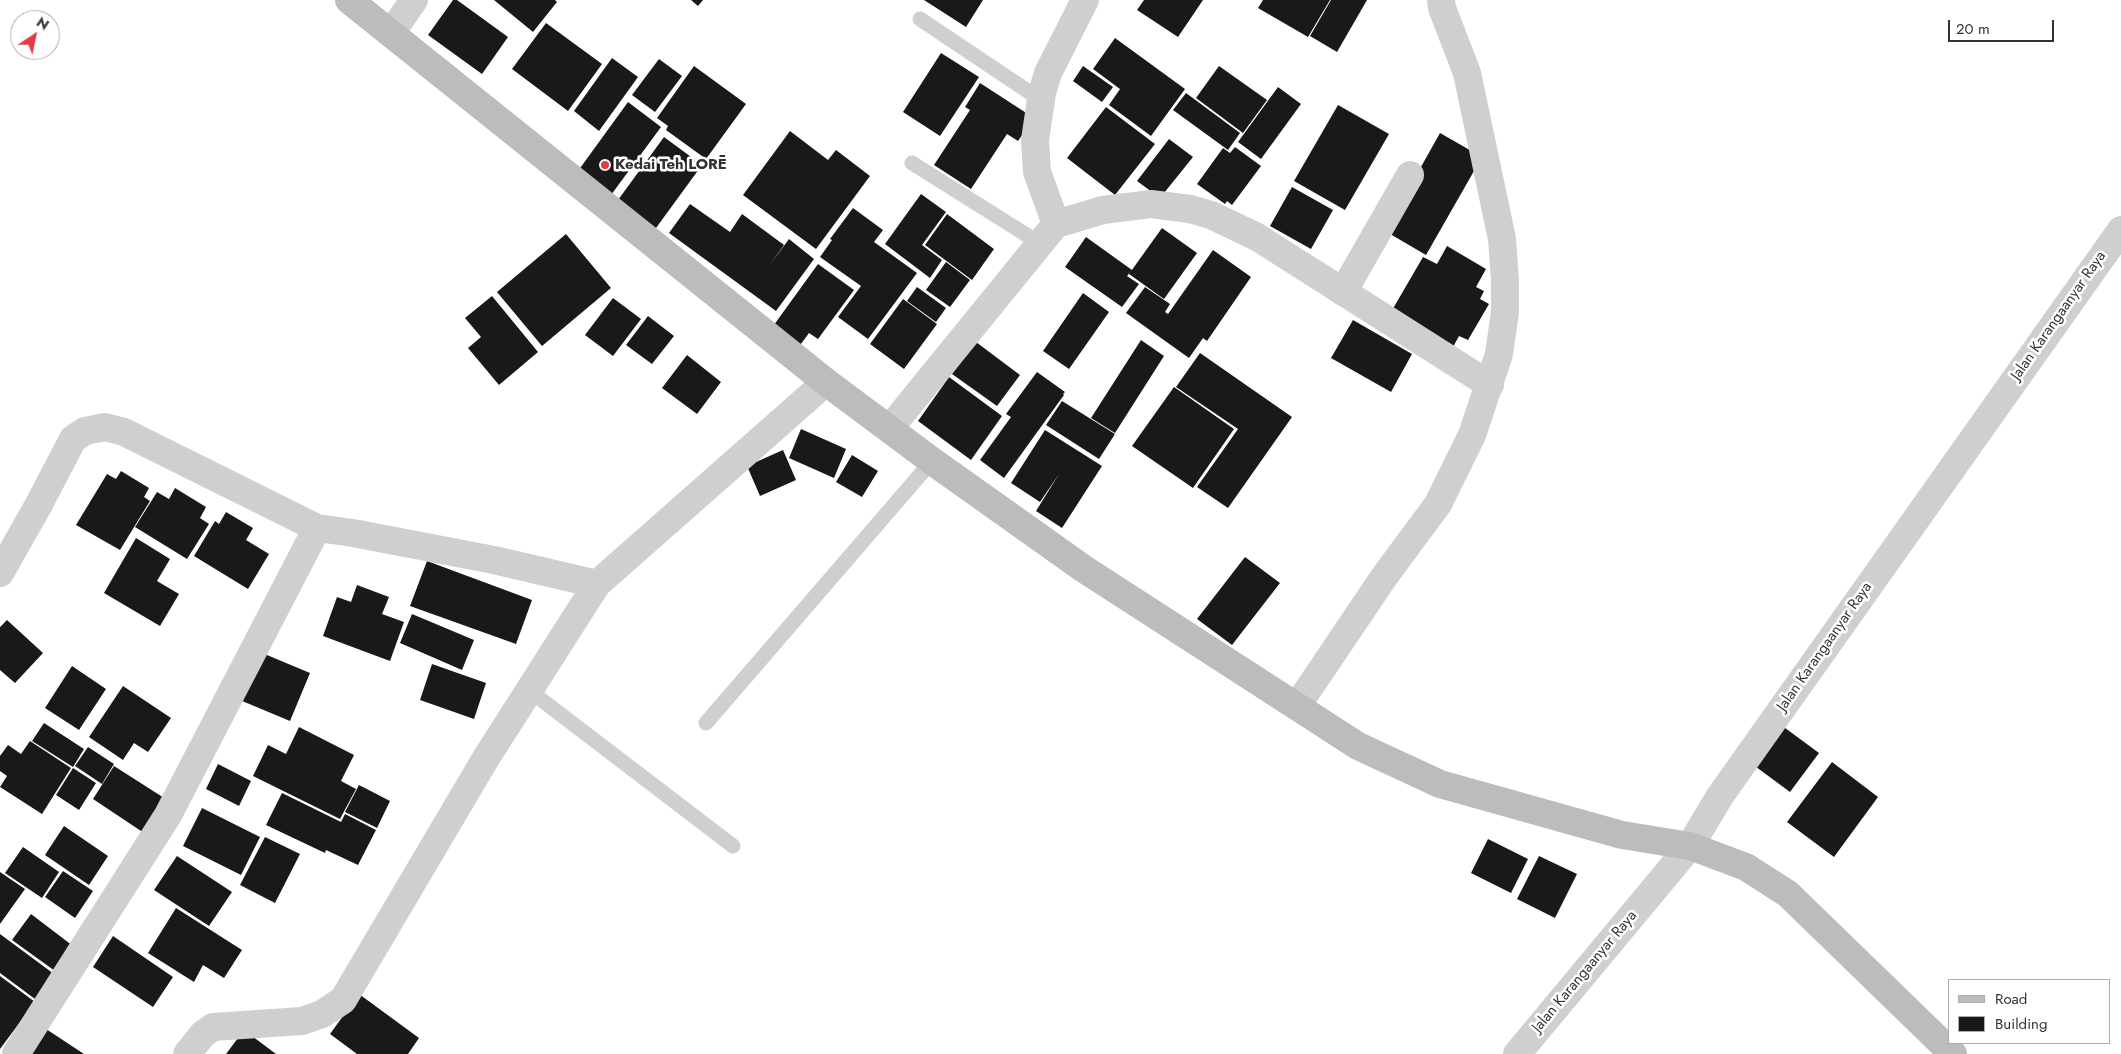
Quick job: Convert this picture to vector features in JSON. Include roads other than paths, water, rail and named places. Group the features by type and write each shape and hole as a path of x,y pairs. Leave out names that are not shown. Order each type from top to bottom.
{"main road":[{"path":"349,0 826,382 932,461 1084,569 1358,746 1440,784 1622,836 1690,846 1746,867 1788,894 1953,1054"}],"street":[{"path":"391,33 414,0"},
{"path":"1049,234 1037,172 1035,140 1041,100 1048,73 1085,0"},
{"path":"1297,706 1384,577 1438,504 1472,434 1499,354 1505,312 1506,280 1502,239 1467,73 1442,8 1441,0"},
{"path":"1343,292 1410,175"},
{"path":"890,428 1049,234 1103,210 1151,204 1190,209 1231,223 1257,237 1490,385"},
{"name":"Jalan Karangaanyar Raya","path":"1517,1054 1690,846 1720,796 2121,230"},
{"path":"187,1054 202,1034 213,1027 302,1021 322,1014 343,1000 486,758 597,584 826,382"},
{"path":"0,573 38,506 73,438 85,431 106,427 124,432 317,528 494,560 597,584"},
{"path":"16,1054 168,815 317,528"}],"lane":[{"path":"920,19 1041,100"},
{"path":"912,163 1049,234"},
{"path":"706,723 932,461"},
{"path":"530,691 733,846"}],"place":[{"name":"Kedai Teh LORĒ","path":"605,165"}]}
